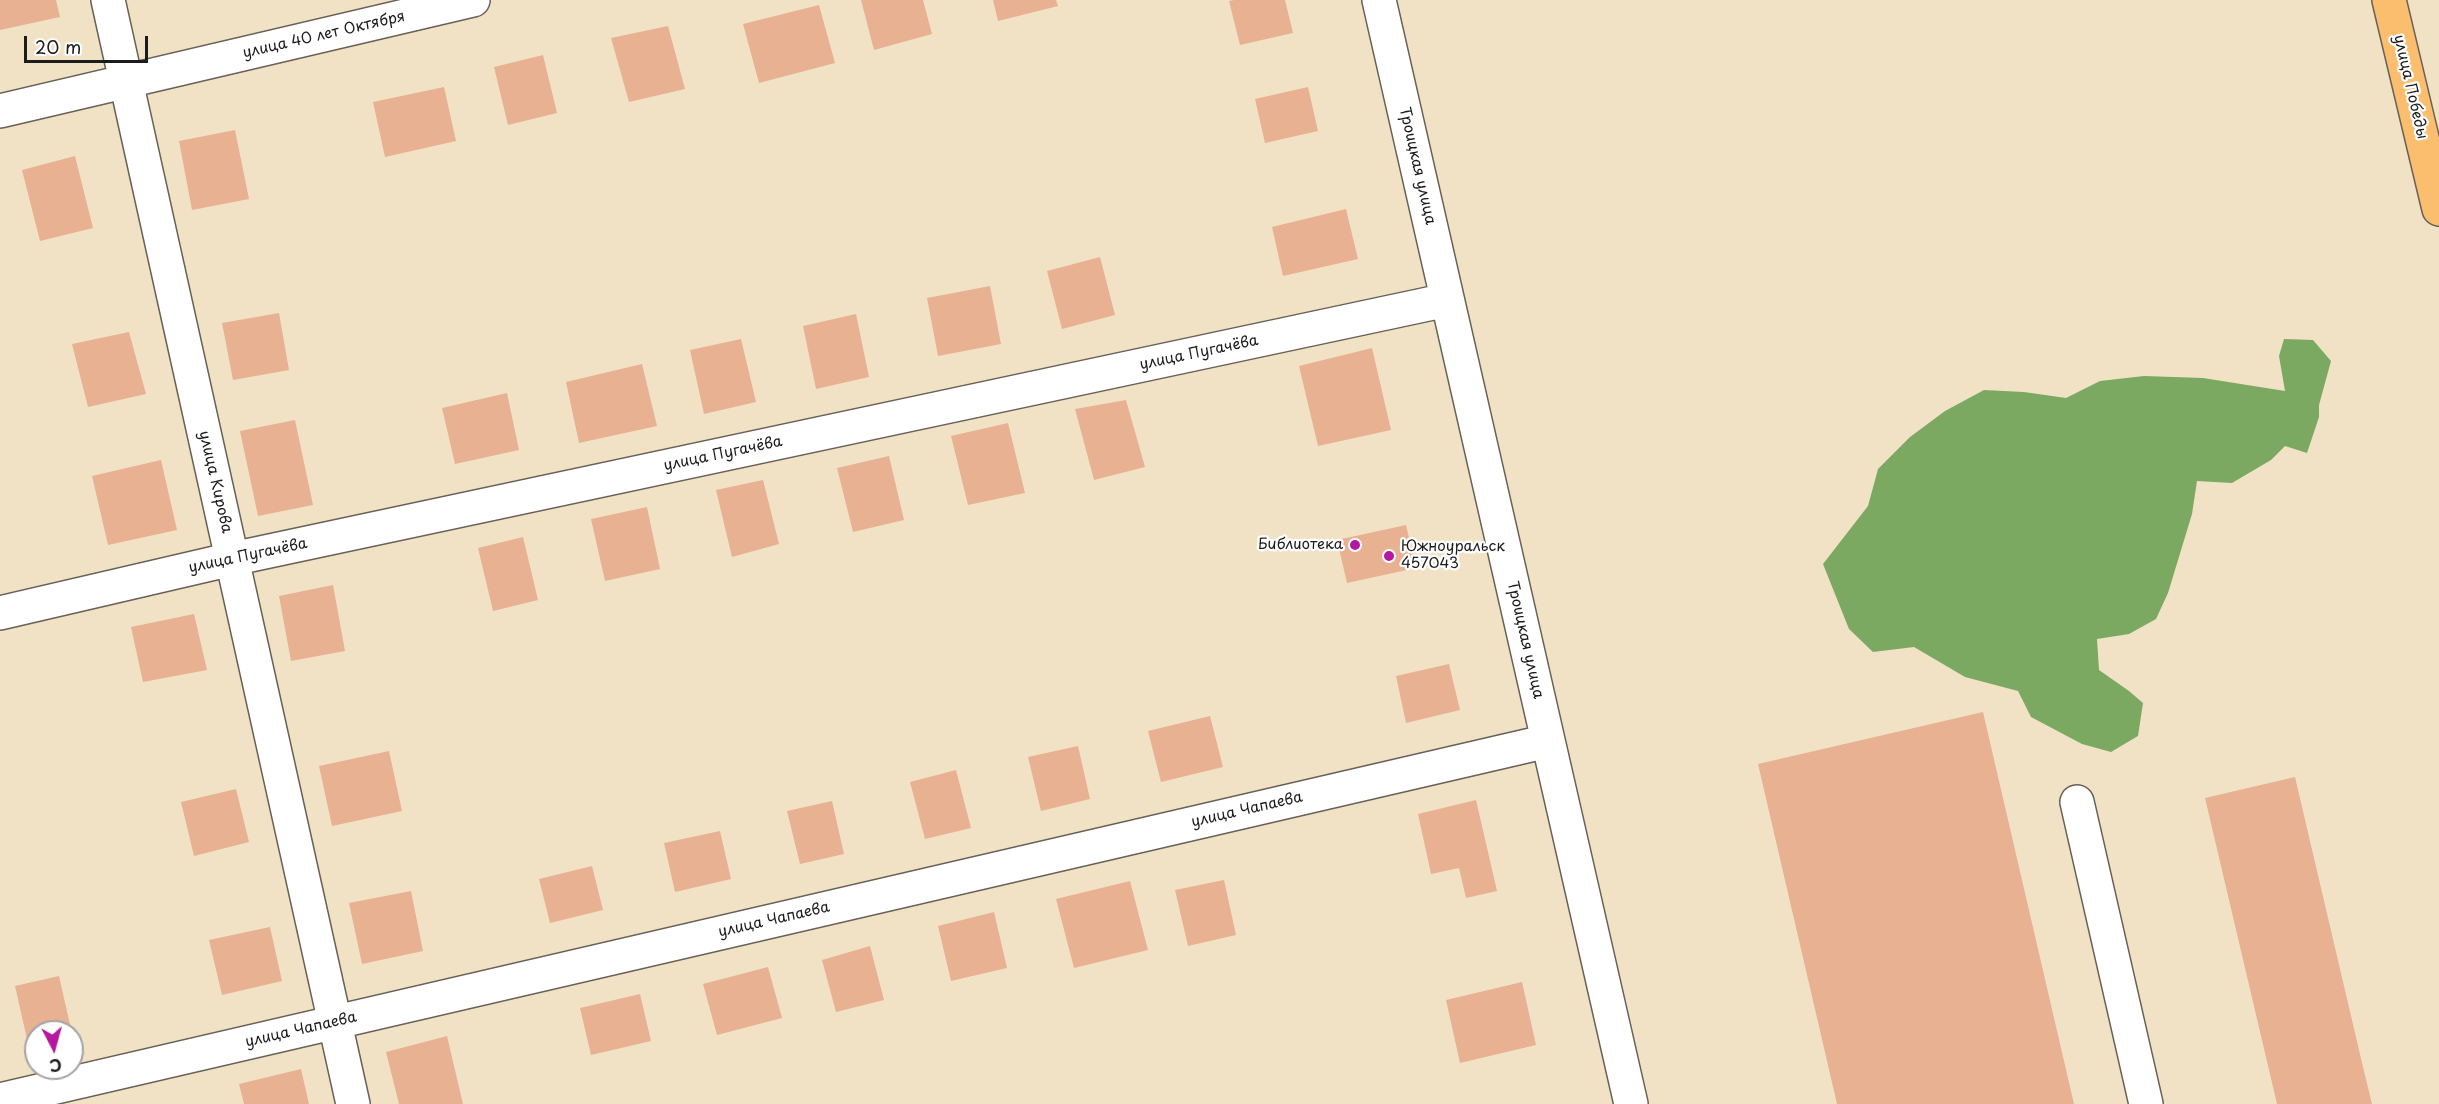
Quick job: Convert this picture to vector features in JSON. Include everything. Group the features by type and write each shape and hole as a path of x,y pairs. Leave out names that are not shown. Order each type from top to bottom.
{"highway":[{"name":"улица Победы","path":"2389,0 2439,209"}],"street":[{"name":"улица Кирова","path":"108,0 353,1104"},
{"name":"улица 40 лет Октября","path":"0,111 473,0"},
{"name":"Троицкая улица","path":"1379,0 1631,1104"},
{"name":"улица Пугачёва","path":"0,613 232,558 1448,300"},
{"name":"улица Чапаева","path":"0,1100 1548,741"},
{"path":"2077,802 2146,1104"}],"green space":[{"path":"2284,339 2313,340 2331,361 2319,405 2319,417 2307,453 2285,446 2271,460 2232,483 2197,481 2192,514 2168,593 2156,619 2129,634 2097,639 2099,670 2143,703 2138,736 2111,752 2082,744 2031,717 2018,691 1965,677 1914,647 1873,652 1849,629 1823,564 1868,506 1878,469 1910,437 1945,411 1984,390 2024,392 2066,398 2100,381 2144,376 2203,378 2285,391 2279,356"}],"building":[{"path":"0,0 56,0 60,17 0,30"},
{"path":"861,0 923,0 932,34 874,50"},
{"path":"993,0 1056,0 1058,6 998,21"},
{"path":"1285,0 1293,33 1240,45 1229,1"},
{"path":"819,5 835,63 759,83 743,24"},
{"path":"668,26 685,89 629,102 611,38"},
{"path":"543,55 557,113 508,125 494,67"},
{"path":"444,87 456,141 385,157 373,102"},
{"path":"1308,87 1318,131 1265,143 1255,99"},
{"path":"235,130 249,199 192,210 179,141"},
{"path":"75,156 93,228 40,241 22,170"},
{"path":"1346,209 1358,259 1283,276 1272,227"},
{"path":"1100,257 1115,315 1062,329 1047,271"},
{"path":"990,286 1001,344 938,356 927,298"},
{"path":"279,313 289,370 233,380 222,323"},
{"path":"856,314 869,377 816,389 803,326"},
{"path":"129,332 146,394 88,407 72,344"},
{"path":"741,339 756,402 704,414 690,350"},
{"path":"1372,348 1391,430 1318,446 1299,366"},
{"path":"642,364 657,426 579,443 566,382"},
{"path":"507,393 519,450 455,464 442,408"},
{"path":"1126,400 1145,467 1094,480 1075,409"},
{"path":"295,420 313,505 258,516 240,431"},
{"path":"1008,423 1025,493 968,505 951,436"},
{"path":"889,456 904,520 853,532 837,468"},
{"path":"161,460 177,530 108,545 92,476"},
{"path":"763,480 779,544 732,557 716,490"},
{"path":"647,507 660,569 605,581 591,519"},
{"path":"1406,525 1416,568 1347,583 1337,540"},
{"path":"523,537 538,600 493,611 478,548"},
{"path":"333,585 345,651 291,661 279,596"},
{"path":"194,614 207,670 143,682 131,627"},
{"path":"1449,664 1460,710 1406,723 1396,676"},
{"path":"1983,712 2074,1104 1837,1104 1758,764"},
{"path":"1210,716 1223,767 1161,782 1148,731"},
{"path":"1078,746 1090,799 1041,811 1028,757"},
{"path":"389,751 402,811 332,826 319,766"},
{"path":"956,770 971,828 925,839 910,782"},
{"path":"2295,777 2372,1104 2277,1104 2205,798"},
{"path":"236,789 249,842 194,856 181,802"},
{"path":"1476,800 1497,891 1466,898 1459,868 1431,874 1418,814"},
{"path":"832,801 844,854 800,864 787,811"},
{"path":"720,831 731,879 675,892 664,843"},
{"path":"592,866 603,910 550,923 539,879"},
{"path":"1224,880 1236,935 1188,946 1175,890"},
{"path":"1130,881 1148,950 1074,968 1056,899"},
{"path":"411,891 423,951 362,964 349,903"},
{"path":"994,912 1007,968 951,981 938,926"},
{"path":"270,927 282,981 222,995 209,940"},
{"path":"870,946 884,1000 836,1012 822,960"},
{"path":"768,967 782,1018 717,1035 703,984"},
{"path":"59,976 69,1020 24,1020 24,1026 15,986"},
{"path":"1522,982 1536,1045 1460,1063 1446,1000"},
{"path":"640,994 651,1041 591,1055 580,1008"},
{"path":"447,1036 463,1104 399,1104 386,1052"},
{"path":"301,1069 309,1104 244,1104 239,1084"}],"place":[{"name":"Библиотека","path":"1355,545"},
{"name":"Южноуральск 457043","path":"1389,556"}]}
